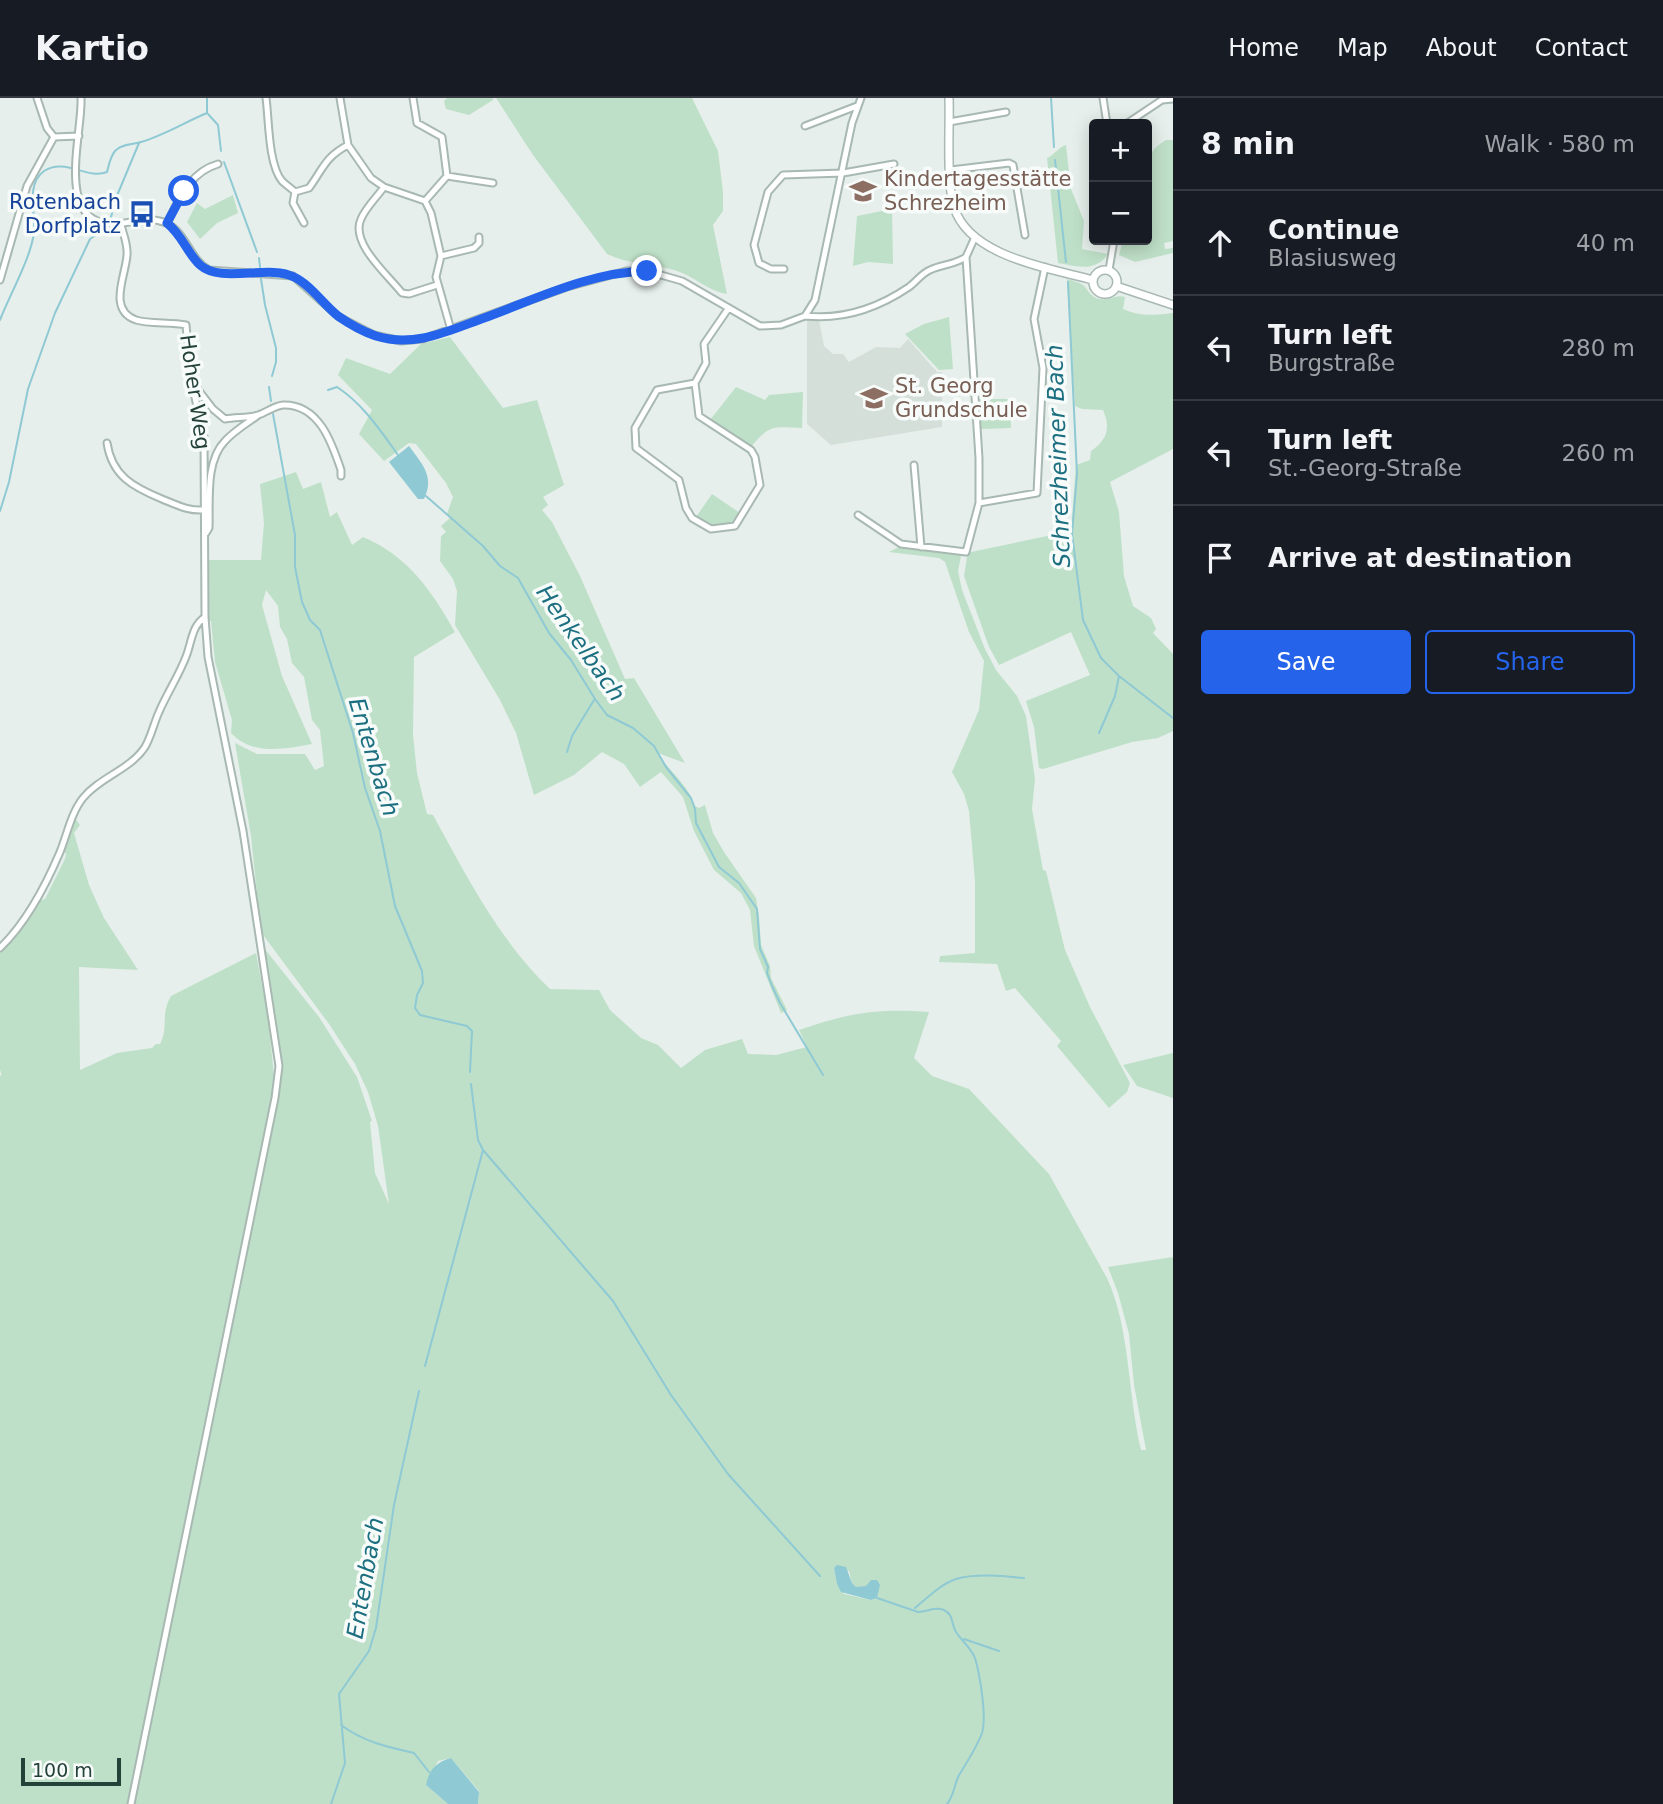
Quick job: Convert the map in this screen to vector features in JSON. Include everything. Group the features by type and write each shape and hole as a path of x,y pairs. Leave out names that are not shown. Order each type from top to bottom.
{"street":[{"path":"37,98 47,128 54,137"},
{"path":"81,98 75,164 76,188 81,206 91,216 105,222 147,219 167,223 183,239 200,265 209,270 293,276 339,317 374,335 401,341 423,340 567,287 626,271 647,271 682,281 760,326 781,326 805,316 825,318 867,309 898,294 929,270 955,264 966,257"},
{"path":"266,98 269,116 267,130 280,179 295,192"},
{"path":"340,98 348,145 371,178 384,187 425,201 431,213 441,256 437,285 451,330"},
{"path":"413,98 417,123 442,137 447,176 425,201"},
{"path":"805,316 816,300 852,123 861,98"},
{"path":"949,98 954,206 964,226 975,237 1004,255 1093,280"},
{"path":"1103,98 1107,119"},
{"path":"1134,119 1162,100 1173,99"},
{"path":"805,126 857,106"},
{"path":"949,122 1006,112"},
{"path":"54,137 79,136"},
{"path":"0,280 27,186 54,137"},
{"path":"295,192 309,188 323,164 348,145"},
{"path":"167,223 195,176 218,163"},
{"path":"951,170 1009,163 1013,165 1025,235"},
{"path":"784,269 771,269 759,263 754,245 768,192 783,175 843,173 894,164"},
{"path":"447,176 493,183"},
{"path":"384,187 361,217 357,230 360,243 402,293 409,294 437,285"},
{"path":"295,192 293,203 304,223"},
{"name":"Hoher Weg","path":"117,223 128,252 120,288 122,308 139,321 186,325 191,380 204,437 205,617 208,657 243,831 279,1066 270,1124 131,1804"},
{"path":"441,256 474,248 480,243 479,237"},
{"path":"858,516 901,544 966,552 979,503 976,401 966,257 975,237"},
{"path":"1109,270 1113,245"},
{"path":"979,503 1037,493 1043,368 1034,319 1045,267"},
{"path":"1109,270 1117,278 1116,286 1111,292 1104,294 1094,287 1093,280 1099,271 1109,270"},
{"path":"1116,286 1173,305"},
{"path":"695,383 657,390 635,428 636,448 679,480 686,508 692,518 711,528 735,526 760,485 755,457 751,450 699,416 695,383 706,363 704,344 728,309"},
{"path":"191,380 201,396 237,431"},
{"path":"225,419 258,415 284,405 305,411 323,426 335,453 341,476"},
{"path":"205,533 209,528 215,457 223,442 258,415"},
{"path":"107,443 109,457 116,471 137,489 191,511 204,510"},
{"path":"914,465 921,547"},
{"path":"0,947 9,939 39,893 59,854 82,798 99,782 133,760 145,747 187,656 197,622 205,617"}],"shaded area":[{"name":"St. Georg Grundschule","path":"807,318 819,320 824,346 833,354 843,354 849,362 876,347 900,348 908,339 937,372 942,372 942,427 831,445 807,424"}],"green space":[{"path":"447,98 493,100 469,115 446,109 444,101"},
{"path":"496,98 692,98 718,151 723,211 713,225 727,294 677,271 607,254 533,155"},
{"path":"1166,140 1173,140 1173,241 1164,243 1165,249 1173,248 1173,253 1135,262 1119,255 1122,245 1152,245 1152,153"},
{"path":"1066,145 1071,189 1084,221 1082,249 1108,254 1091,266 1058,263 1047,158"},
{"path":"233,195 238,213 217,223 200,239 187,222 197,203 205,209"},
{"path":"892,209 893,264 868,262 853,266 857,216"},
{"path":"1067,279 1083,285 1096,298 1125,297 1123,309 1130,312 1148,315 1173,313 1173,449 1110,482 1119,512 1124,576 1133,606 1151,618 1156,629 1153,633 1173,654 1173,731 1158,738 1132,742 1043,769 1039,768 1034,727 1026,701 1090,675 1071,632 999,665 989,647 964,576 967,557 971,552 1071,531 1076,465 1090,460 1091,451 1106,433 1107,422 1103,410 1075,406"},
{"path":"949,317 953,369 939,370 905,334 924,324"},
{"path":"450,337 503,408 537,400 564,485 543,497 548,505 542,510 552,522 580,576 625,679 634,678 685,763 658,753 688,791 695,806 699,808 705,805 713,833 756,898 761,945 770,966 771,978 787,1010 781,1013 754,946 750,910 741,893 714,870 694,831 683,797 661,772 640,787 624,764 602,752 574,775 534,795 516,733 500,700 455,625 457,591 453,579 440,561 441,536 446,532 441,526 450,518 465,530 447,514 453,497 446,483 416,444 409,443 384,461 359,434 372,410 338,375 346,358 390,374 421,344"},
{"path":"736,387 765,400 769,395 803,392 802,428 773,428 751,447 710,420"},
{"path":"979,399 1010,399 1011,428 981,429"},
{"path":"296,472 303,489 321,482 330,517 337,512 352,545 363,537 393,554 428,589 455,632 414,657 413,735 417,773 427,814 433,815 500,929 550,989 599,990 610,1010 641,1038 658,1045 681,1068 705,1050 742,1039 748,1054 776,1055 807,1047 799,1030 833,1019 878,1011 929,1012 914,1058 932,1076 969,1089 1049,1174 1107,1278 1120,1318 1141,1450 1146,1450 1134,1385 1129,1334 1108,1267 1173,1257 1173,1804 478,1804 479,1791 451,1758 438,1761 426,1785 448,1804 0,1804 0,950 38,901 45,899 65,859 66,854 62,848 74,817 80,825 74,833 89,885 104,918 138,970 79,967 80,1070 117,1053 152,1048 160,1044 171,996 256,953 268,1017 275,1086 281,1085 264,948 319,1017 357,1077 372,1121 375,1173 389,1204 378,1126 368,1092 355,1064 261,932 251,836 235,743 257,754 305,754 315,770 324,766 320,730 312,720 304,677 292,663 287,639 280,627 278,606 266,590 262,605 282,676 312,744 280,749 259,748 231,733 232,720 215,662 211,621 208,620 208,560 261,560 264,523 260,484","holes":["834,1568 849,1571 856,1588 866,1586 878,1592 877,1598 871,1600 844,1594 837,1584"]},
{"path":"712,494 740,513 734,523 711,526 696,517"},
{"path":"899,547 961,556 958,571 962,590 985,649 996,670 1017,696 1026,716 1035,779 1032,809 1043,870 1046,871 1065,950 1090,1007 1130,1083 1127,1092 1109,1108 1057,1046 1061,1041 1015,988 1006,991 997,964 939,962 940,956 975,953 975,881 969,811 964,794 952,772 979,710 984,661 969,632 945,562 939,558 889,552"},
{"path":"1173,1053 1173,1098 1137,1086 1123,1065"}],"water":[{"path":"409,446 428,477 424,499 418,499 389,462"},
{"path":"837,1565 846,1567 856,1587 866,1586 871,1580 877,1580 880,1585 877,1598 871,1600 841,1592 834,1568"},
{"path":"451,1758 479,1792 478,1804 448,1804 426,1785 434,1767"}],"waterway":[{"path":"0,320 32,243 33,192 38,177 44,171 60,166 99,174 107,172 117,149 158,136 207,113 207,98"},
{"name":"Schrezheimer Bach","path":"1051,98 1054,147"},
{"name":"Entenbach","path":"208,114 218,125 221,151"},
{"path":"110,221 116,198 139,143"},
{"name":"Schrezheimer Bach","path":"1055,160 1066,262"},
{"name":"Entenbach","path":"224,162 257,252"},
{"path":"0,511 9,482 28,389 55,313 90,239 108,227"},
{"name":"Entenbach","path":"259,258 260,267"},
{"name":"Entenbach","path":"261,279 276,348 272,376"},
{"name":"Schrezheimer Bach","path":"1068,282 1077,474 1072,534 1083,620 1101,658 1119,676 1173,718"},
{"name":"Entenbach","path":"269,387 271,401"},
{"name":"Henkelbach","path":"328,390 337,387 355,401 398,455"},
{"name":"Entenbach","path":"273,414 295,535 295,567 302,602 310,620 320,630 353,733 365,788 380,831 395,906 422,971 423,983 415,1008 420,1015 467,1026 472,1031 470,1072"},
{"name":"Henkelbach","path":"426,496 483,546 500,566 518,578 549,633 571,660 607,715 633,728 654,746 666,767 691,798 696,823 719,867 739,883 757,909 760,949 772,986 823,1075"},
{"path":"1099,733 1115,696 1119,676"},
{"path":"567,752 572,736 594,700"},
{"name":"Entenbach","path":"425,1366 483,1150 478,1140 471,1084"},
{"path":"483,1150 613,1301 671,1395 728,1474 820,1576"},
{"name":"Entenbach","path":"331,1804 345,1763 339,1694 369,1651 376,1628 394,1505 419,1391"},
{"path":"915,1608 956,1579 981,1576 1024,1578"},
{"path":"877,1598 918,1612 944,1610 975,1658 981,1685 982,1733 947,1804"},
{"path":"964,1639 999,1651"},
{"path":"341,1725 367,1740 414,1753 429,1772"}],"place":[{"name":"Kindertagesstätte Schrezheim","path":"863,191"},
{"name":"Rotenbach Dorfplatz","path":"142,214"},
{"name":"St. Georg Grundschule","path":"874,398"}],"route":[{"path":"184,191 167,223 183,239 200,265 220,272 293,276 339,317 374,335 401,341 423,340 576,284 626,271 647,271"}]}
